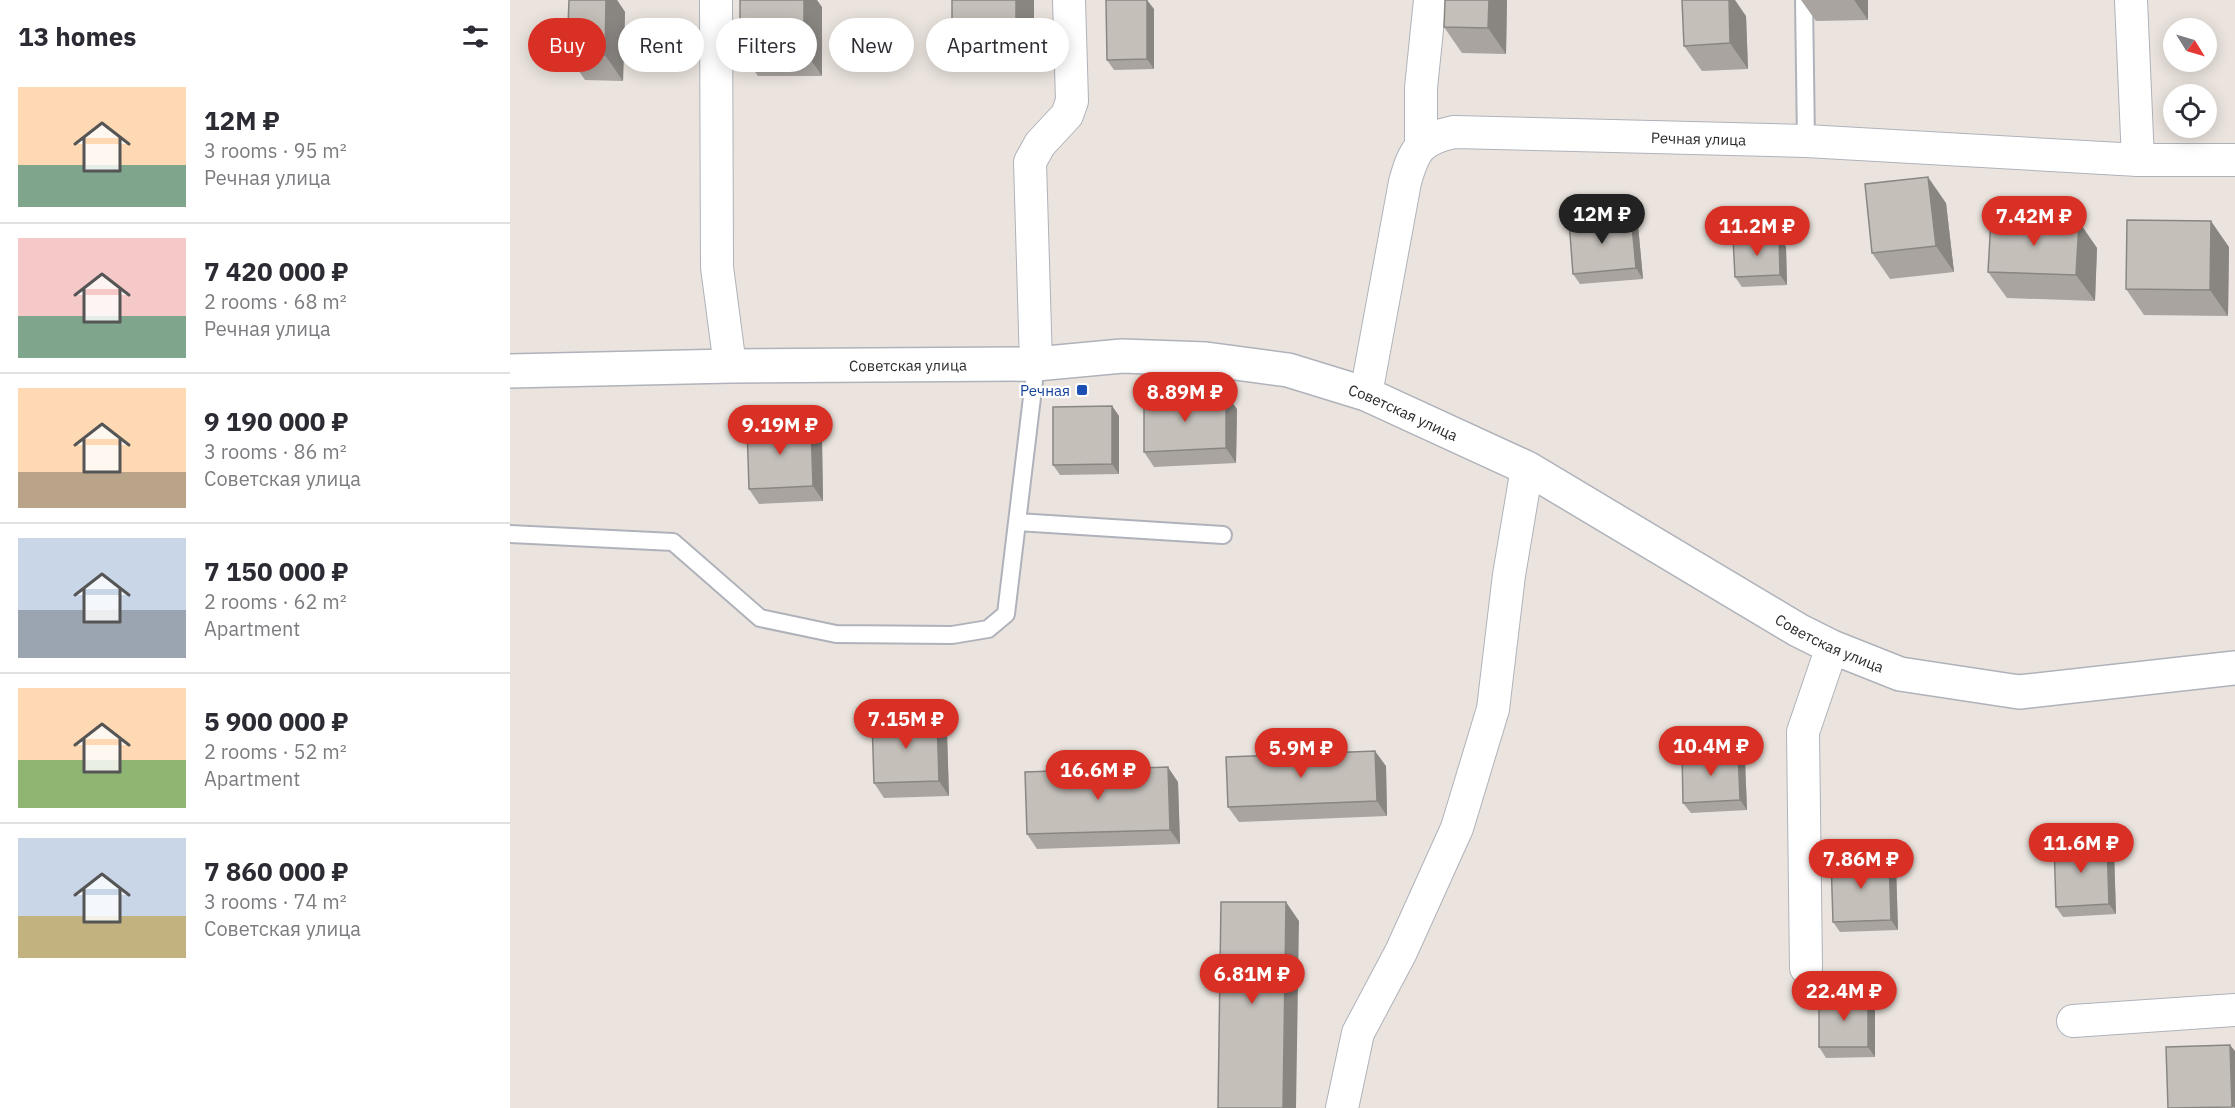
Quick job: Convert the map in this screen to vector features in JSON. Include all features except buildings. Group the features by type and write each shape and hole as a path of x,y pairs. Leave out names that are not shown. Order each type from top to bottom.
{"street":[{"path":"716,0 717,267 730,366"},
{"path":"1035,364 1030,162 1040,144 1067,115 1072,101 1069,0"},
{"path":"1366,394 1405,182 1411,161 1421,145 1421,88 1430,0"},
{"path":"2131,0 2138,160"},
{"name":"Речная улица","path":"1421,145 1436,136 1454,132 1806,141 2138,160 2235,160"},
{"name":"Советская улица","path":"510,371 730,366 1035,364 1122,356 1206,359 1288,370 1366,394 1527,468 1798,630 1832,647 1900,674 2019,692 2235,668"},
{"path":"1342,1108 1358,1033 1401,952 1457,828 1493,709 1509,575 1527,468"},
{"path":"1806,968 1803,732 1832,647"},
{"path":"2073,1021 2235,1010"}],"lane":[{"path":"1804,0 1806,141"},
{"path":"510,534 673,542 760,618 836,634 952,635 988,629 1006,614 1035,364"},
{"path":"1017,522 1223,535"}],"place":[{"name":"Речная","path":"1082,390"}]}
